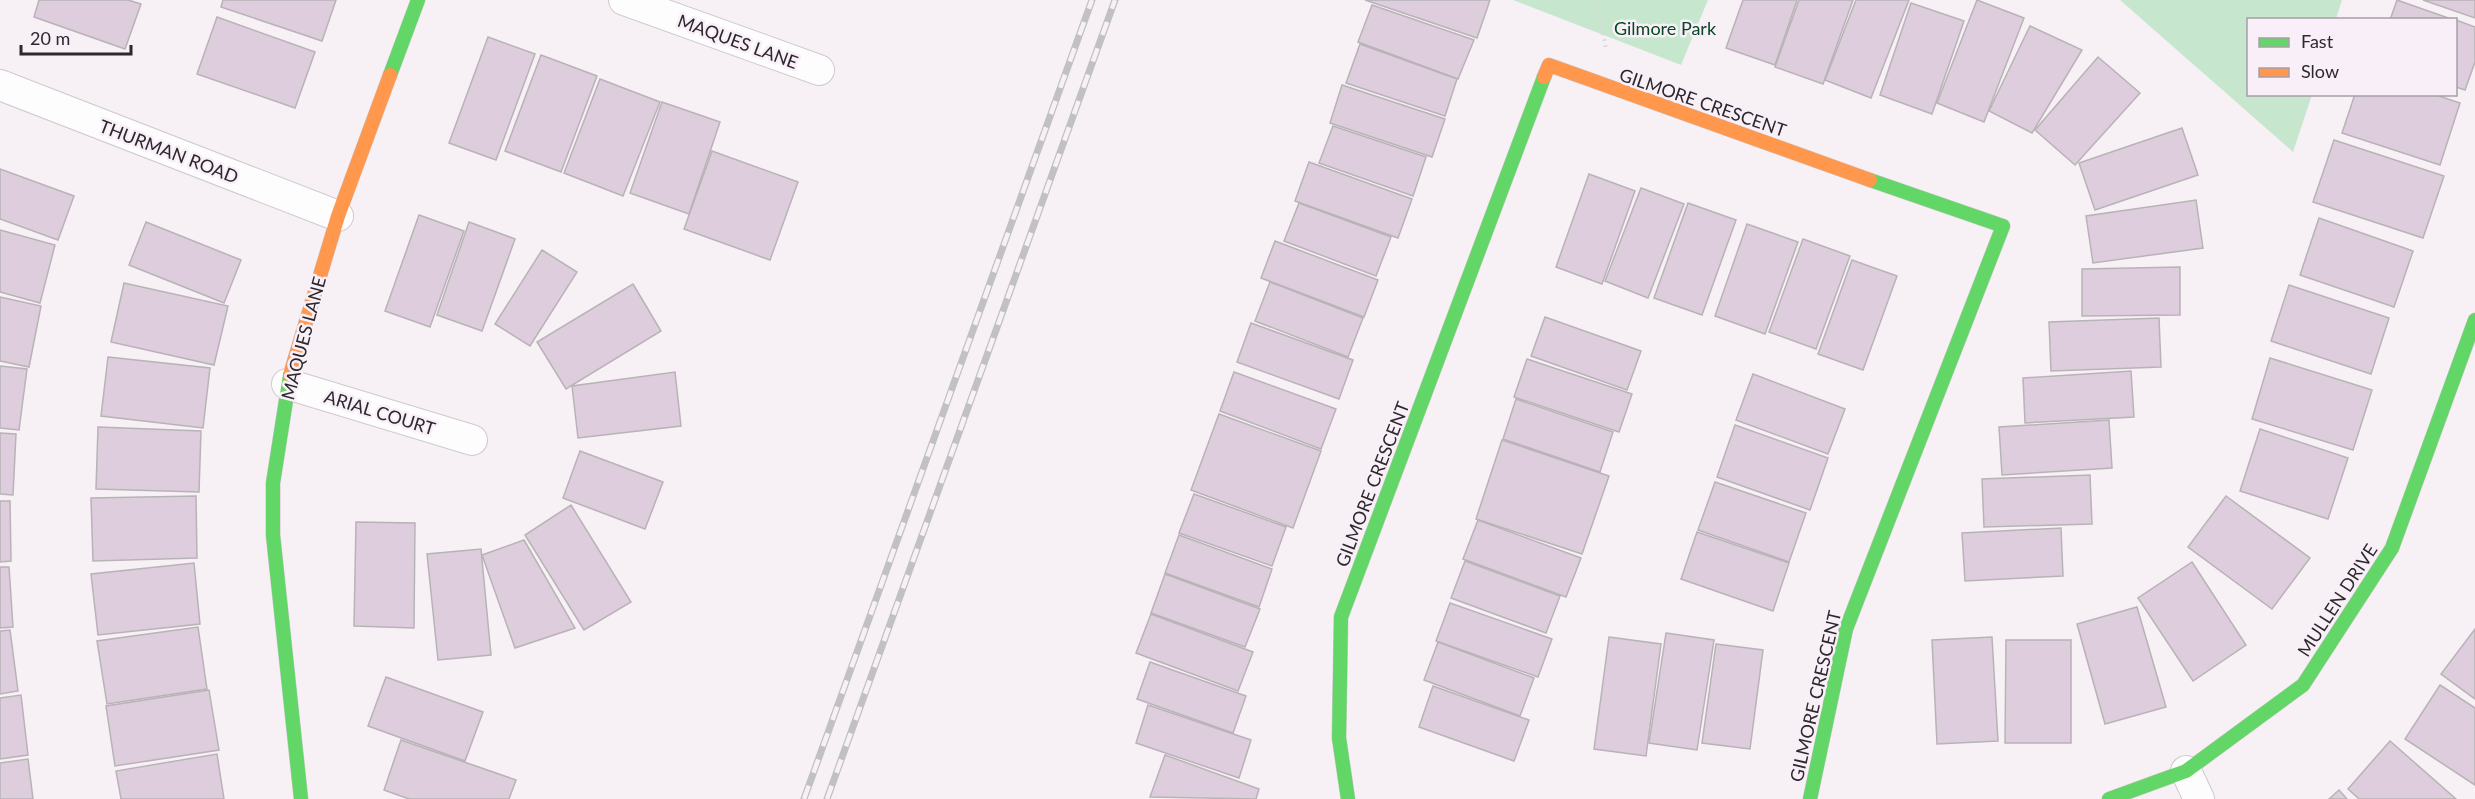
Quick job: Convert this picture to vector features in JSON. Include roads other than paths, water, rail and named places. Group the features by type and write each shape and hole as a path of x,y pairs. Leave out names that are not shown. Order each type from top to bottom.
{"street":[{"name":"MAQUES LANE","path":"301,799 273,535 273,483 287,384 338,216 418,0"},
{"name":"MAQUES LANE","path":"624,0 819,70"},
{"name":"GILMORE CRESCENT","path":"1348,799 1339,738 1341,617 1549,65 2002,226 1846,629 1810,799"},
{"name":"THURMAN ROAD","path":"0,86 338,216"},
{"name":"MULLEN DRIVE","path":"2109,799 2186,771 2303,685 2392,548 2475,320"},
{"name":"ARIAL COURT","path":"287,384 472,440"},
{"path":"2186,771 2199,799"}],"railway":[{"path":"804,799 1092,0"},
{"path":"827,799 1115,0"}],"park label":[{"name":"Gilmore Park","path":"1665,28"}]}
